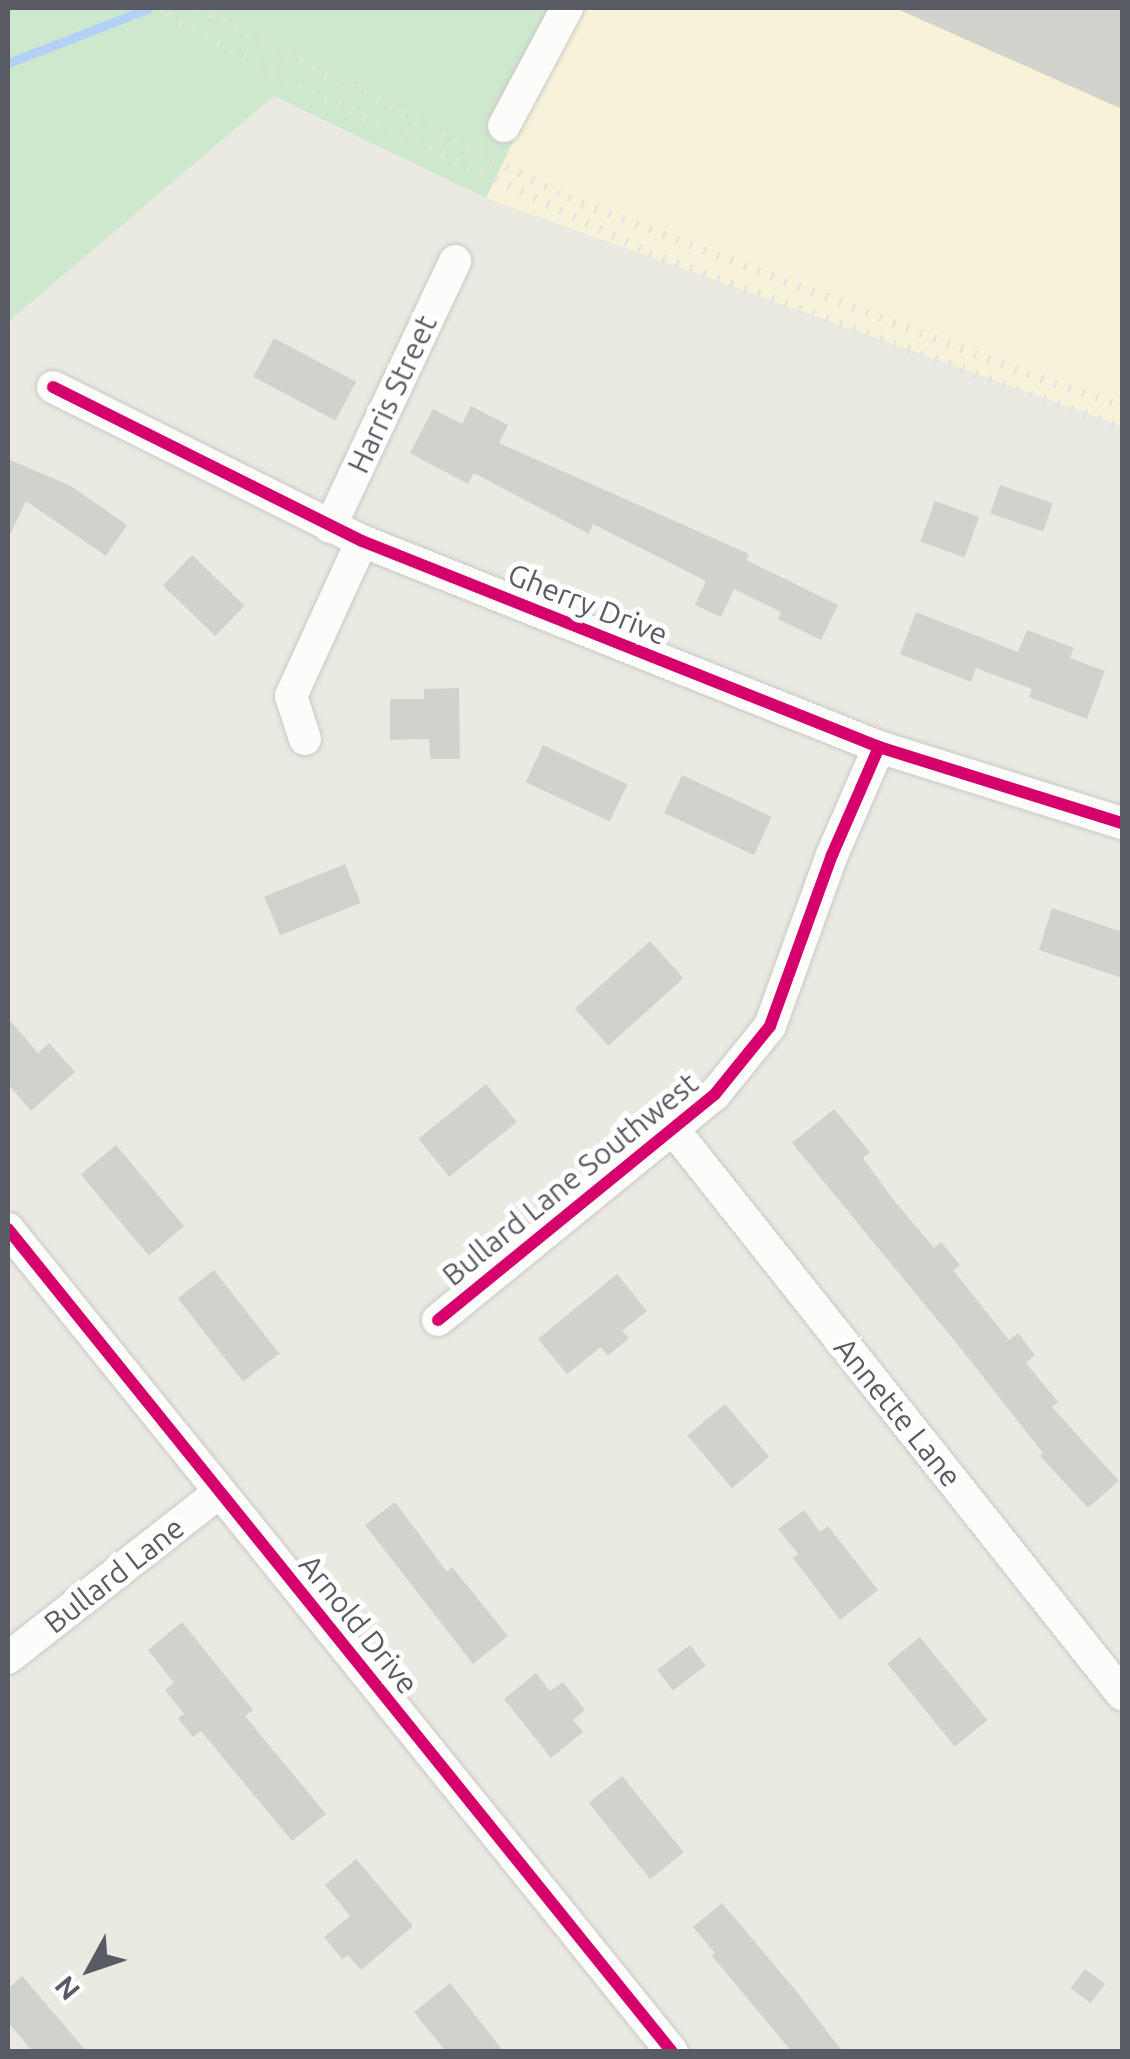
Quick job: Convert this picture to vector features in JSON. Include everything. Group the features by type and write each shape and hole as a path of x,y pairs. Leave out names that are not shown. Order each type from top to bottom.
{"street":[{"path":"504,126 566,8"},
{"name":"Harris Street","path":"330,527 455,261"},
{"name":"Gherry Drive","path":"53,387 362,541 879,748 1122,823"},
{"path":"305,739 291,696 362,541"},
{"name":"Bullard Lane Southwest","path":"438,1320 715,1094 770,1026 832,855 879,748"},
{"name":"Annette Lane","path":"673,1130 1122,1694"},
{"name":"Arnold Drive","path":"8,1229 672,2052"},
{"name":"Bullard Lane","path":"8,1658 220,1492"}],"shaded area":[{"path":"577,8 1122,8 1122,426 486,198"}],"green space":[{"path":"8,8 577,8 486,198 274,96 8,322"}],"building":[{"path":"895,8 1122,8 1122,109"},
{"path":"274,338 356,382 335,421 253,377"},
{"path":"471,406 508,425 499,443 749,554 746,560 838,605 821,640 778,619 781,612 734,589 721,617 695,605 706,581 593,524 589,534 474,473 468,484 410,453 433,409 462,424"},
{"path":"8,459 71,486 127,525 106,556 26,501 8,539"},
{"path":"1000,485 1053,503 1043,532 990,513"},
{"path":"935,501 979,517 964,557 920,541"},
{"path":"192,555 245,606 215,636 163,585"},
{"path":"916,612 1018,652 1027,630 1074,648 1070,658 1105,671 1087,719 1029,697 1032,689 976,668 971,682 900,654"},
{"path":"459,688 460,759 430,759 429,739 390,740 390,699 424,699 424,689"},
{"path":"543,745 627,784 610,821 526,782"},
{"path":"682,775 772,817 754,855 664,813"},
{"path":"345,864 361,903 280,936 264,897"},
{"path":"1052,908 1122,932 1122,978 1039,950"},
{"path":"650,941 683,978 608,1046 575,1009"},
{"path":"8,1018 38,1053 49,1043 75,1072 31,1111 8,1084"},
{"path":"486,1084 517,1122 449,1177 418,1139"},
{"path":"834,1109 870,1152 863,1158 892,1198 934,1248 941,1242 960,1265 953,1270 1009,1340 1018,1333 1035,1355 1026,1363 1058,1402 1052,1407 1119,1481 1088,1508 1040,1456 1043,1453 962,1350 792,1143"},
{"path":"116,1145 184,1226 149,1256 81,1175"},
{"path":"214,1270 279,1354 243,1382 178,1298"},
{"path":"617,1274 647,1311 622,1331 629,1338 608,1356 601,1347 567,1374 538,1339"},
{"path":"725,1404 769,1457 732,1488 687,1435"},
{"path":"395,1502 447,1572 452,1567 508,1636 473,1664 365,1525"},
{"path":"804,1510 820,1532 828,1526 878,1590 840,1620 793,1558 798,1554 778,1529"},
{"path":"182,1622 253,1710 245,1716 326,1814 292,1841 201,1731 193,1737 178,1718 184,1714 165,1690 174,1683 148,1650"},
{"path":"920,1637 987,1720 955,1747 887,1663"},
{"path":"690,1645 706,1666 673,1690 657,1670"},
{"path":"536,1673 550,1691 563,1682 585,1710 573,1720 583,1732 551,1758 504,1699"},
{"path":"622,1776 684,1852 650,1879 589,1803"},
{"path":"356,1859 413,1926 361,1970 348,1955 342,1959 324,1937 350,1916 325,1885"},
{"path":"722,1903 843,2052 792,2052 712,1956 715,1953 693,1927"},
{"path":"1085,1969 1105,1984 1091,2003 1071,1988"},
{"path":"22,1976 87,2052 33,2052 8,2022 8,1989"},
{"path":"450,1983 504,2052 446,2052 414,2012"}],"waterway":[{"path":"8,63 150,8"}],"railway":[{"path":"154,8 272,73 649,253 1122,428"},
{"path":"196,8 568,198 1027,374 1122,406"}],"cycle path":[{"path":"53,387 362,541 879,747 1122,823"},
{"path":"438,1320 715,1094 770,1026 832,855 879,747"},
{"path":"8,1229 672,2052"}]}
